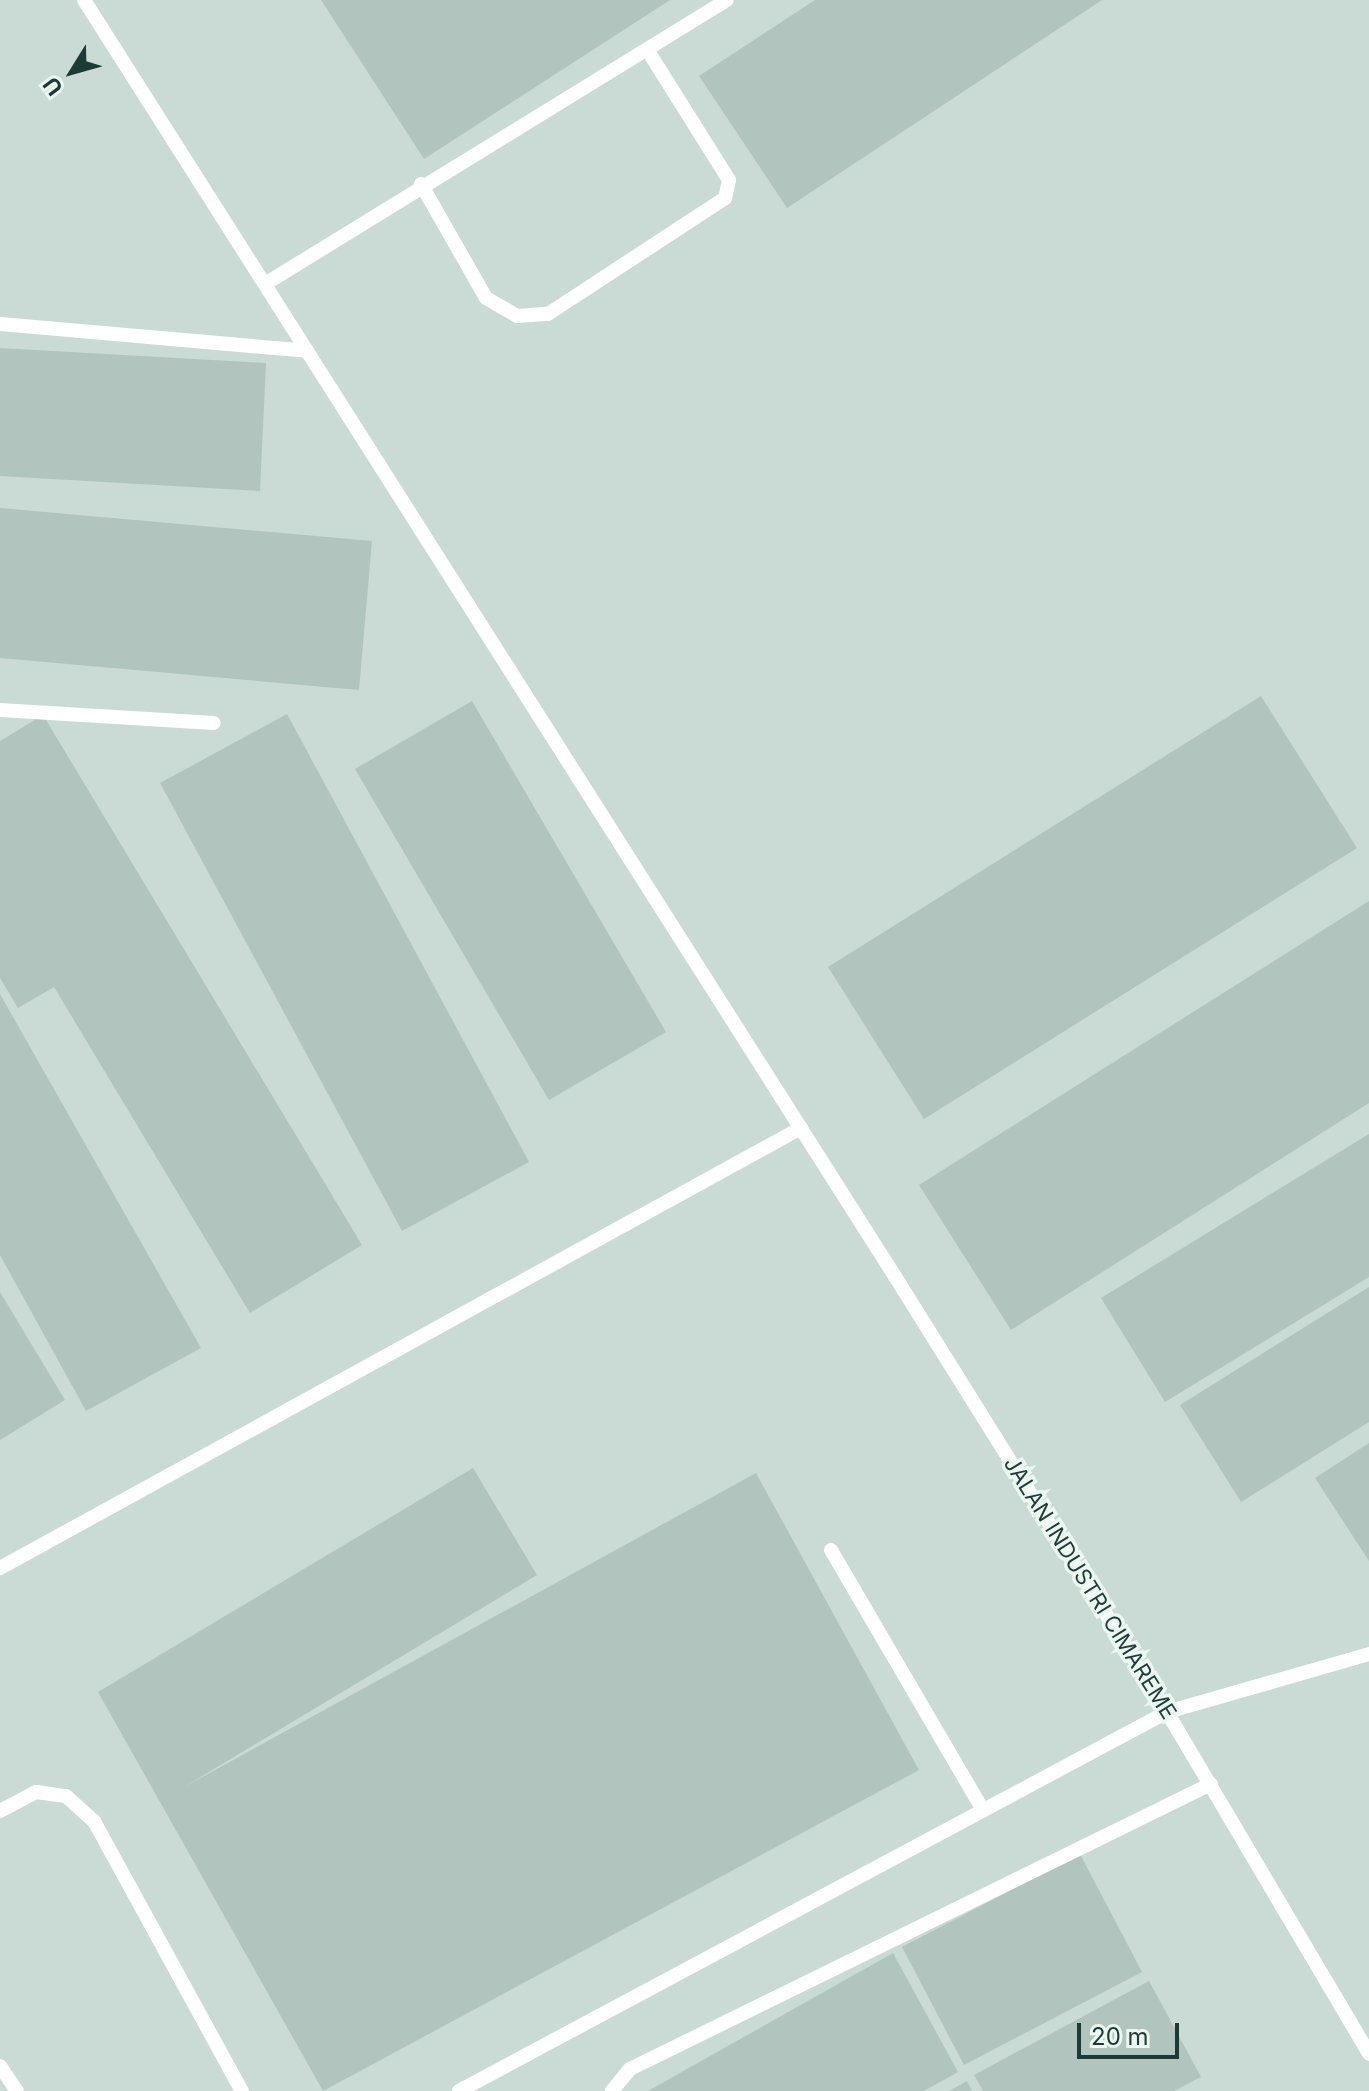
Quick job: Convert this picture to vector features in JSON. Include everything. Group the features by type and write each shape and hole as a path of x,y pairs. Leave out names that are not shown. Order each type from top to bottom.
{"lane":[{"name":"JALAN INDUSTRI CIMAREME","path":"84,0 801,1128 1167,1712 1369,2054"},
{"path":"265,284 421,184 648,51 727,0"},
{"path":"421,184 486,298 517,316 548,314 725,198 729,180 648,51"},
{"path":"0,324 307,351"},
{"path":"0,710 214,723"},
{"path":"0,1568 801,1128"},
{"path":"831,1550 981,1807"},
{"path":"459,2091 981,1807 1167,1712 1369,1654"},
{"path":"612,2091 630,2069 1211,1784"},
{"path":"0,1811 36,1792 66,1796 94,1821 242,2091"},
{"path":"0,2066 17,2091"}],"shaded area":[{"path":"0,0 1369,0 1369,2091 0,2091"}],"building":[{"path":"321,0 670,0 424,159"},
{"path":"815,0 1102,0 787,208 699,76"},
{"path":"0,348 266,363 260,491 0,476"},
{"path":"0,508 372,541 359,690 0,658"},
{"path":"1261,696 1357,848 924,1119 828,967"},
{"path":"472,701 666,1032 549,1100 355,769"},
{"path":"287,714 529,1162 402,1231 160,783"},
{"path":"43,715 362,1245 250,1313 54,987 18,1008 0,978 0,741"},
{"path":"1369,901 1369,1103 1011,1330 919,1185"},
{"path":"0,994 201,1348 86,1411 0,1255"},
{"path":"1369,1134 1369,1277 1165,1402 1101,1298"},
{"path":"1369,1287 1369,1422 1241,1502 1180,1405"},
{"path":"0,1292 65,1400 0,1440"},
{"path":"1369,1443 1369,1561 1315,1478"},
{"path":"473,1468 537,1575 184,1787 756,1473 919,1770 323,2091 98,1692"},
{"path":"1080,1854 1142,1972 964,2065 902,1947"},
{"path":"893,1953 958,2072 924,2091 648,2091"},
{"path":"1149,1981 1201,2077 1174,2091 983,2091 974,2075"},
{"path":"967,2081 972,2091 949,2091"}]}
